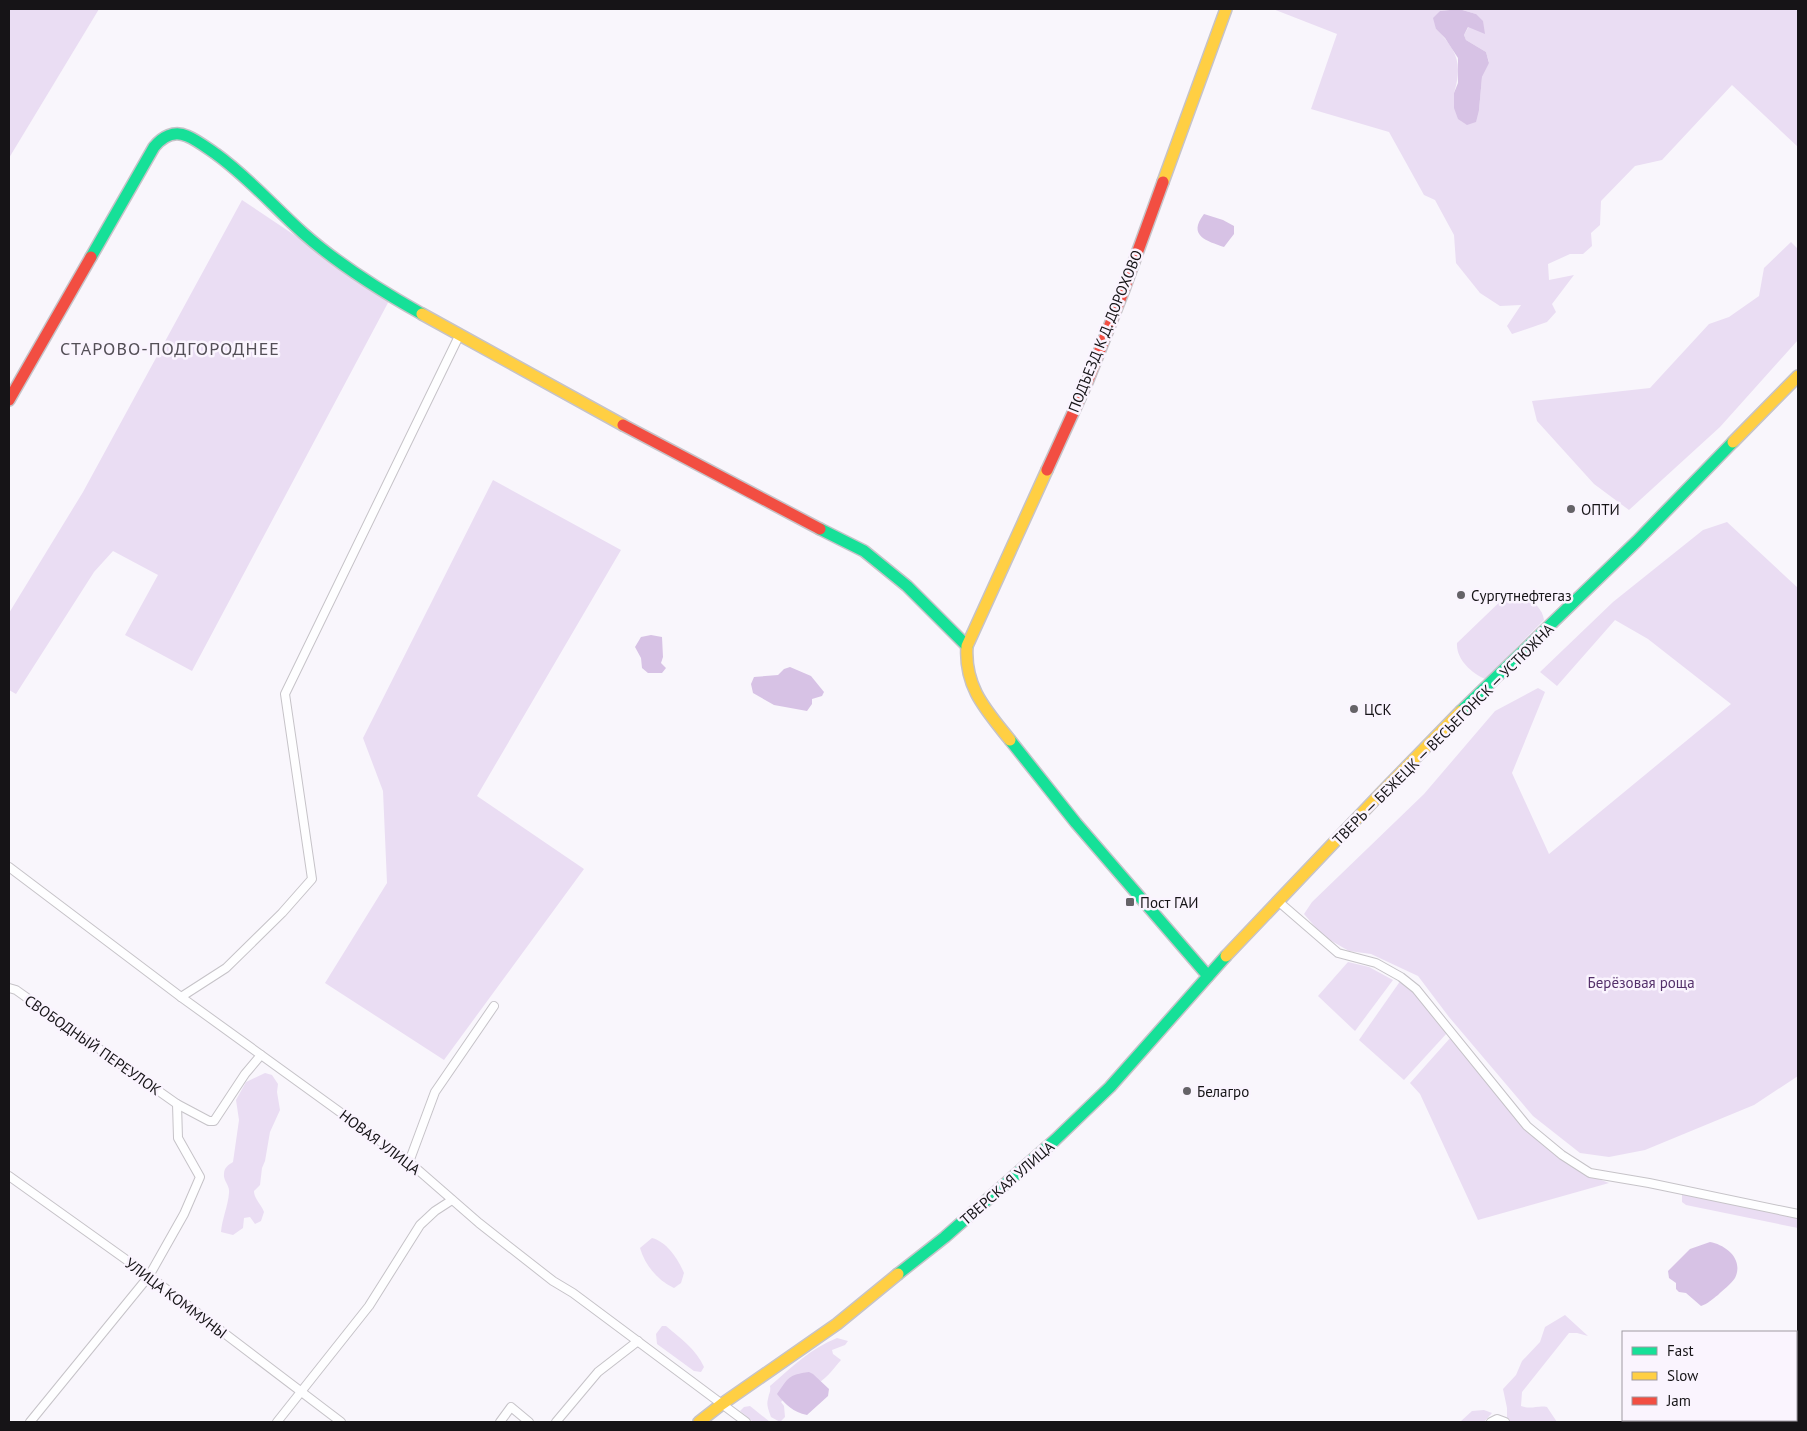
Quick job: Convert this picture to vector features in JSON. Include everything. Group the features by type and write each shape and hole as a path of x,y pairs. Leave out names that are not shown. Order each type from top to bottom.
{"street":[{"name":"ПОДЪЕЗД К Д. ДОРОХОВО","path":"967,646 1088,380 1123,292 1226,9"},
{"path":"9,400 154,147 160,140 172,134 186,135 235,168 304,234 336,260 391,297 662,446 864,551 907,586 967,646 968,674 980,702 1076,823 1208,976"},
{"path":"181,998 226,968 282,913 312,879 285,694 459,336"},
{"name":"ТВЕРЬ — БЕЖЕЦК — ВЕСЬЕГОНСК — УСТЮЖНА","path":"1279,902 1431,742 1637,541 1798,376"},
{"name":"НОВАЯ УЛИЦА","path":"9,867 181,998 409,1162 452,1200 553,1281 573,1293 746,1422"},
{"path":"1279,902 1338,954 1376,963 1401,977 1416,989 1527,1126 1562,1155 1590,1173 1649,1183 1798,1214"},
{"name":"ТВЕРСКАЯ УЛИЦА","path":"699,1422 837,1324 1026,1167 1110,1087 1208,976 1279,902"},
{"name":"СВОБОДНЫЙ ПЕРЕУЛОК","path":"9,988 16,990 177,1104 209,1121 214,1121 245,1074 261,1055"},
{"path":"409,1162 435,1092 494,1006"},
{"name":"СВОБОДНЫЙ ПЕРЕУЛОК","path":"149,1276 184,1214 200,1177 178,1138 177,1104"},
{"name":"УЛИЦА КОММУНЫ","path":"9,1176 149,1276 341,1422"},
{"path":"277,1422 369,1306 420,1226 435,1211 452,1200"},
{"path":"30,1422 149,1276"},
{"path":"556,1422 598,1372 638,1341"},
{"path":"500,1422 512,1407 528,1422"},
{"path":"1492,1421 1501,1420 1505,1422"}],"green space":[{"path":"9,9 99,9 9,158"},
{"path":"1273,9 1459,9 1798,9 1798,147 1732,85 1662,160 1635,166 1601,201 1600,225 1591,233 1592,246 1583,254 1570,254 1548,264 1549,280 1574,275 1552,304 1556,312 1547,322 1512,334 1507,326 1521,305 1500,306 1480,293 1456,263 1454,235 1435,200 1424,195 1389,132 1311,109 1337,34","holes":["1459,9 1476,14 1464,35 1466,40 1486,52 1489,62 1482,77 1479,110 1454,93 1458,74 1456,58 1449,44 1436,29 1440,11"]},
{"path":"242,200 390,299 192,671 125,635 158,575 113,551 94,572 16,694 9,690 9,613 83,492"},
{"path":"1791,242 1798,249 1798,340 1720,427 1629,510 1594,484 1537,421 1532,401 1650,388 1709,324 1729,317 1759,296 1764,268"},
{"path":"493,480 621,550 477,796 584,869 444,1060 325,983 387,883 383,791 363,738"},
{"name":"Берёзовая роща","path":"1727,522 1798,588 1798,1076 1754,1105 1645,1150 1609,1157 1580,1153 1533,1116 1449,1017 1418,976 1371,954 1349,951 1323,936 1304,914 1312,902 1424,794 1495,711 1538,688 1545,692 1512,773 1549,854 1731,704 1648,639 1615,620 1557,686 1540,672 1613,602 1703,530"},
{"path":"1510,592 1532,601 1540,609 1544,620 1485,679 1465,665 1459,655 1457,643"},
{"path":"1348,962 1369,967 1393,980 1355,1031 1318,996"},
{"path":"1401,980 1416,991 1447,1033 1404,1080 1359,1040"},
{"path":"1451,1037 1526,1129 1588,1175 1609,1183 1478,1220 1420,1094 1410,1083"},
{"path":"265,1073 272,1075 278,1084 277,1092 280,1110 270,1132 260,1185 254,1191 255,1197 264,1212 261,1221 255,1224 250,1217 244,1218 243,1228 233,1235 221,1232 229,1193 224,1172 233,1162 239,1120 236,1100 246,1082"},
{"path":"1682,1195 1691,1195 1798,1217 1798,1228 1686,1205 1682,1202"},
{"path":"652,1238 667,1247 679,1262 684,1273 681,1283 674,1288 657,1276 648,1266 642,1254 640,1248"},
{"path":"1565,1315 1588,1336 1569,1333 1522,1392 1521,1406 1528,1408 1547,1407 1557,1422 1508,1422 1503,1389 1516,1375 1522,1361 1540,1342 1545,1327"},
{"path":"662,1326 666,1326 692,1349 704,1367 701,1372 694,1371 657,1344 656,1334"},
{"path":"837,1338 848,1341 845,1345 832,1350 833,1354 841,1360 821,1381 798,1391 781,1402 784,1406 785,1417 780,1422 771,1417 767,1404 770,1386 810,1353"},
{"path":"750,1406 770,1422 753,1422 740,1411 744,1407"},
{"path":"1484,1410 1492,1413 1484,1422 1460,1422 1472,1411"}],"shaded area":[{"path":"1459,9 1476,14 1483,21 1485,34 1468,27 1464,35 1466,40 1486,52 1489,63 1482,77 1476,122 1467,125 1458,119 1454,108 1454,93 1458,83 1458,58 1445,38 1436,29 1433,18 1440,11"},
{"path":"1204,214 1234,226 1234,234 1224,247 1206,240 1198,233 1199,221"},
{"path":"651,635 662,637 663,657 661,663 666,668 662,673 648,673 642,668 641,658 635,647 641,637"},
{"path":"790,667 811,676 824,692 822,696 812,699 812,704 807,711 774,705 753,693 751,684 754,677 778,675 784,669"},
{"path":"1710,1242 1722,1246 1732,1254 1737,1265 1737,1271 1735,1278 1729,1285 1701,1306 1686,1293 1679,1292 1676,1289 1676,1283 1669,1278 1668,1271 1690,1249"},
{"path":"809,1372 829,1389 828,1396 807,1415 790,1408 777,1394 790,1378 797,1374"}],"traffic: fast":[{"path":"91,257 154,147 161,140 173,134 182,134 198,142 228,163 303,233 331,256 376,287 422,314"},
{"path":"1461,711 1637,541 1733,442"},
{"path":"820,529 864,551 907,586 967,646"},
{"path":"1010,740 1076,823 1208,976"},
{"path":"898,1274 945,1237 1055,1140 1110,1087 1226,956"}],"traffic: slow":[{"path":"1163,182 1226,9"},
{"path":"422,314 623,425"},
{"path":"1733,442 1798,376"},
{"path":"1010,740 978,697 969,674 967,646 1047,470"},
{"path":"1226,956 1461,711"},
{"path":"699,1422 837,1324 898,1274"}],"traffic: jam":[{"path":"1047,470 1088,380 1123,292 1163,182"},
{"path":"9,400 91,257"},
{"path":"623,425 820,529"}],"place":[{"name":"ОПТИ","path":"1571,509"},
{"name":"Сургутнефтегаз","path":"1461,595"},
{"name":"ЦСК","path":"1354,709"},
{"name":"Пост ГАИ","path":"1130,902"},
{"name":"Белагро","path":"1187,1091"}],"district":[{"name":"СТАРОВО-ПОДГОРОДНЕЕ","path":"170,348"}]}
